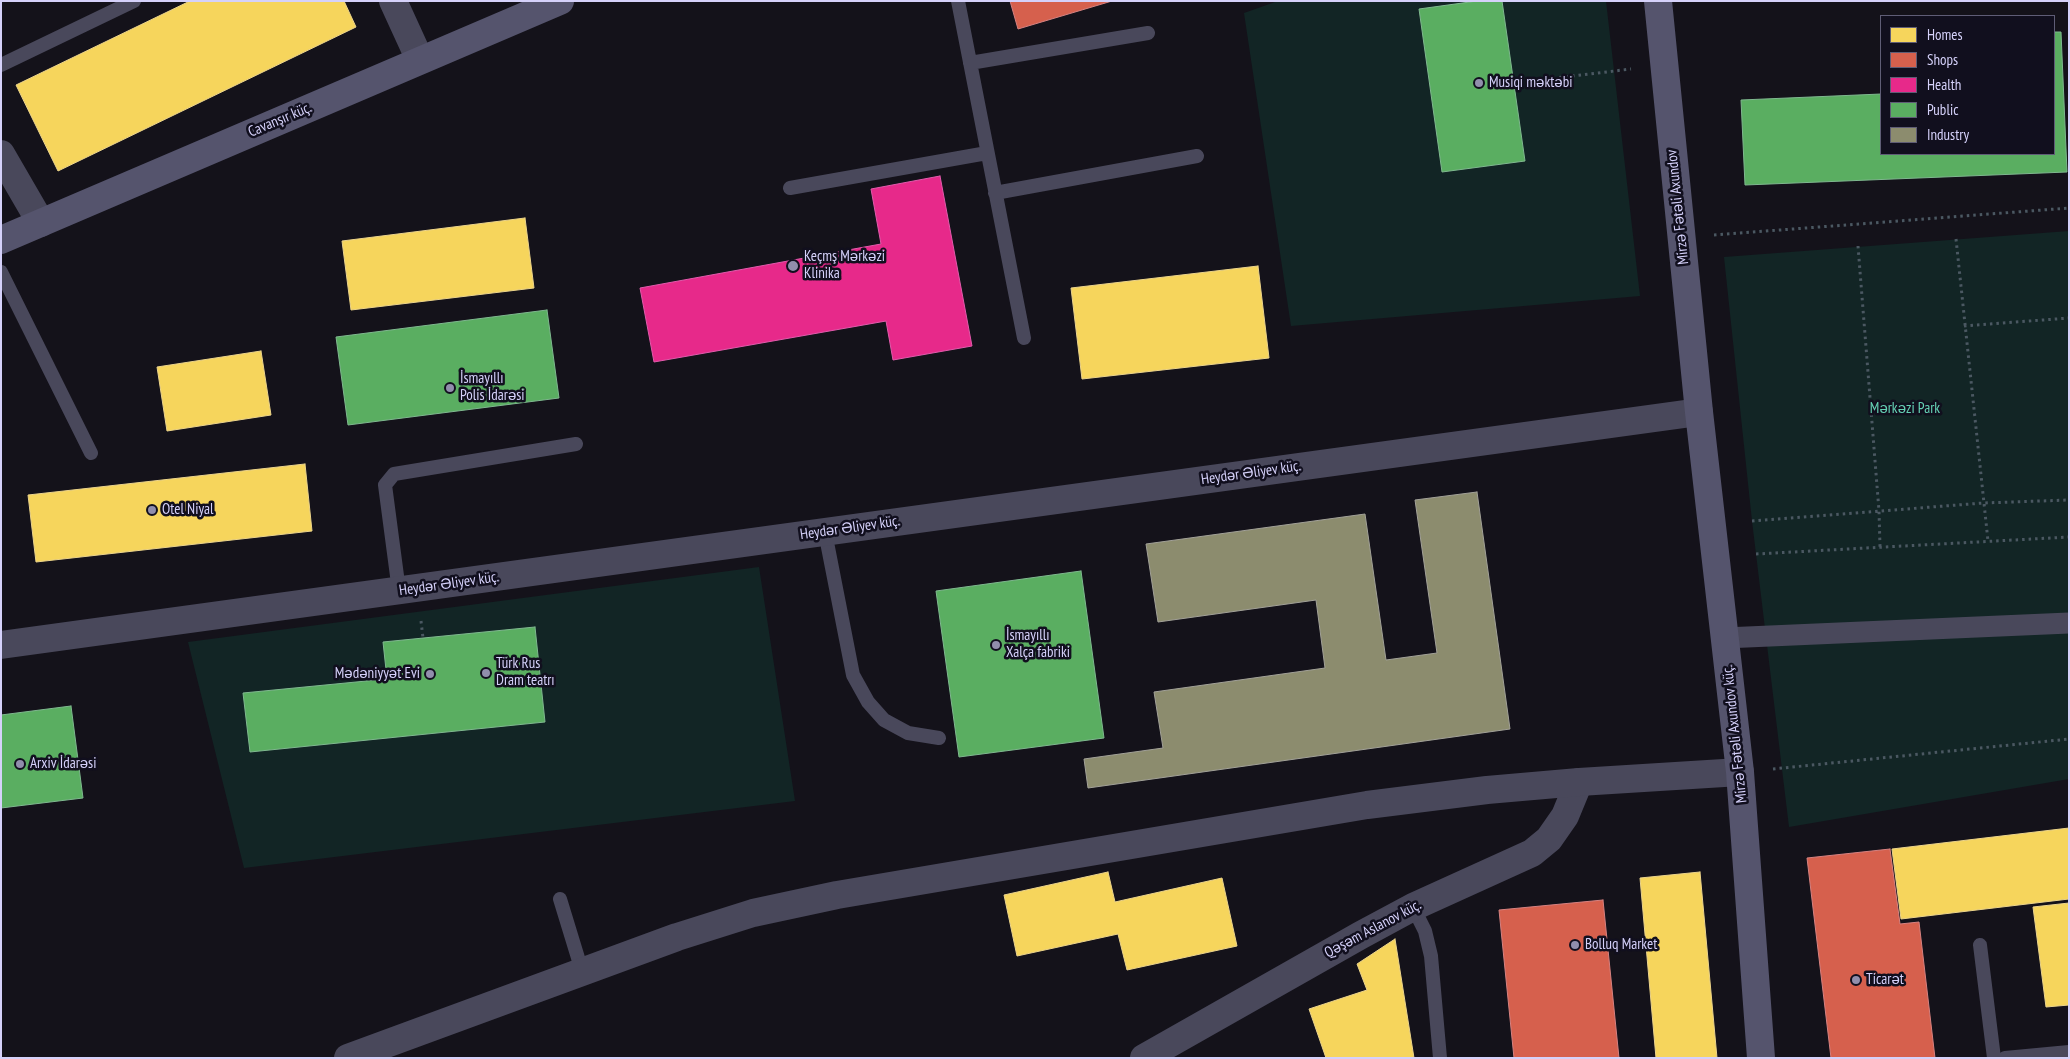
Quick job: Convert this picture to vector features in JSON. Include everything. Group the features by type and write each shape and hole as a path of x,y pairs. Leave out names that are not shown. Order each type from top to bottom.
{"main road":[{"name":"Cavanşır küç.","path":"1,240 560,1"},
{"name":"Mirzə Fətəli Axundov","path":"1658,1 1699,412"},
{"name":"Mirzə Fətəli Axundov küç.","path":"1699,412 1740,772 1762,1058"}],"street":[{"path":"393,1 420,60"},
{"path":"1,154 41,223"},
{"name":"Heydər Əliyev küç.","path":"1,645 1699,412"},
{"path":"1724,638 2069,623"},
{"path":"348,1058 678,937 753,913 837,895 1366,805 1487,790 1740,772"},
{"name":"Qəşəm Aslanov küç.","path":"1144,1058 1292,973 1413,907 1532,853 1549,839 1565,816 1579,782"}],"lane":[{"path":"1,65 134,1"},
{"path":"958,1 1024,338"},
{"path":"970,63 1148,33"},
{"path":"790,188 988,153"},
{"path":"995,192 1197,156"},
{"path":"1,272 91,453"},
{"path":"399,591 385,486 394,474 576,444"},
{"path":"825,532 854,675 868,702 884,720 908,733 939,738"},
{"path":"560,899 582,971"},
{"path":"1413,907 1426,931 1431,956 1440,1058"},
{"path":"1980,945 1994,1058"},
{"path":"2005,1058 2069,1052"}],"path":[{"path":"1514,82 1664,65"},
{"path":"1682,237 2069,208"},
{"path":"1956,239 1988,541"},
{"path":"1858,246 1879,511 1880,547"},
{"path":"1964,326 2069,318"},
{"path":"1752,521 1983,503 2069,500"},
{"path":"1756,554 2069,537"},
{"path":"1740,772 2069,739"}],"green space":[{"path":"1278,1 1606,1 1640,296 1291,326 1244,13"},
{"name":"Mərkəzi Park","path":"2069,231 2069,779 1789,827 1752,521 1724,257"},
{"path":"759,567 795,801 244,868 188,642"}],"building: Homes":[{"path":"190,1 344,1 356,27 58,171 16,85"},
{"path":"525,218 534,288 351,310 342,241"},
{"path":"1258,266 1269,358 1082,379 1071,288"},
{"path":"261,351 271,415 167,431 157,367"},
{"path":"305,464 312,531 36,562 28,495"},
{"path":"2069,828 2069,899 1901,919 1892,849"},
{"path":"1108,872 1115,902 1222,878 1237,946 1127,970 1118,934 1017,956 1004,895"},
{"path":"1700,872 1717,1058 1656,1058 1640,878"},
{"path":"2069,903 2069,1005 2046,1007 2033,907"},
{"path":"1395,939 1414,1058 1326,1058 1309,1009 1367,990 1357,964"}],"building: Shops":[{"path":"1010,1 1112,1 1018,29"},
{"path":"1890,849 1900,924 1919,922 1935,1058 1831,1058 1807,858"},
{"path":"1603,900 1619,1058 1514,1058 1499,910"}],"building: Health":[{"path":"940,176 972,346 893,360 886,321 654,362 640,288 881,244 871,189"}],"building: Public":[{"path":"1477,1 1502,1 1525,161 1442,172 1419,9"},
{"path":"2055,32 2061,32 2067,172 1745,185 1741,100 1880,94 1880,155 2055,155"},
{"path":"547,310 559,398 348,425 336,337"},
{"path":"1081,571 1104,738 959,757 936,591"},
{"path":"535,627 545,722 250,752 243,693 387,679 383,642"},
{"path":"71,706 83,798 1,808 1,715"}],"building: Industry":[{"path":"1477,492 1510,729 1088,788 1084,759 1163,748 1154,692 1325,668 1316,600 1158,622 1146,544 1365,514 1386,660 1437,653 1415,500"}],"place":[{"name":"Musiqi məktəbi","path":"1479,83"},
{"name":"Keçmş Mərkəzi Klinika","path":"793,266"},
{"name":"İsmayıllı Polis İdarəsi","path":"450,388"},
{"name":"Otel Niyal","path":"152,510"},
{"name":"İsmayıllı Xalça fabriki","path":"996,645"},
{"name":"Türk Rus Dram teatrı","path":"486,673"},
{"name":"Mədəniyyət Evi","path":"430,674"},
{"name":"Arxiv İdarəsi","path":"20,764"},
{"name":"Bolluq Market","path":"1575,945"},
{"name":"Ticarət","path":"1856,980"}]}
